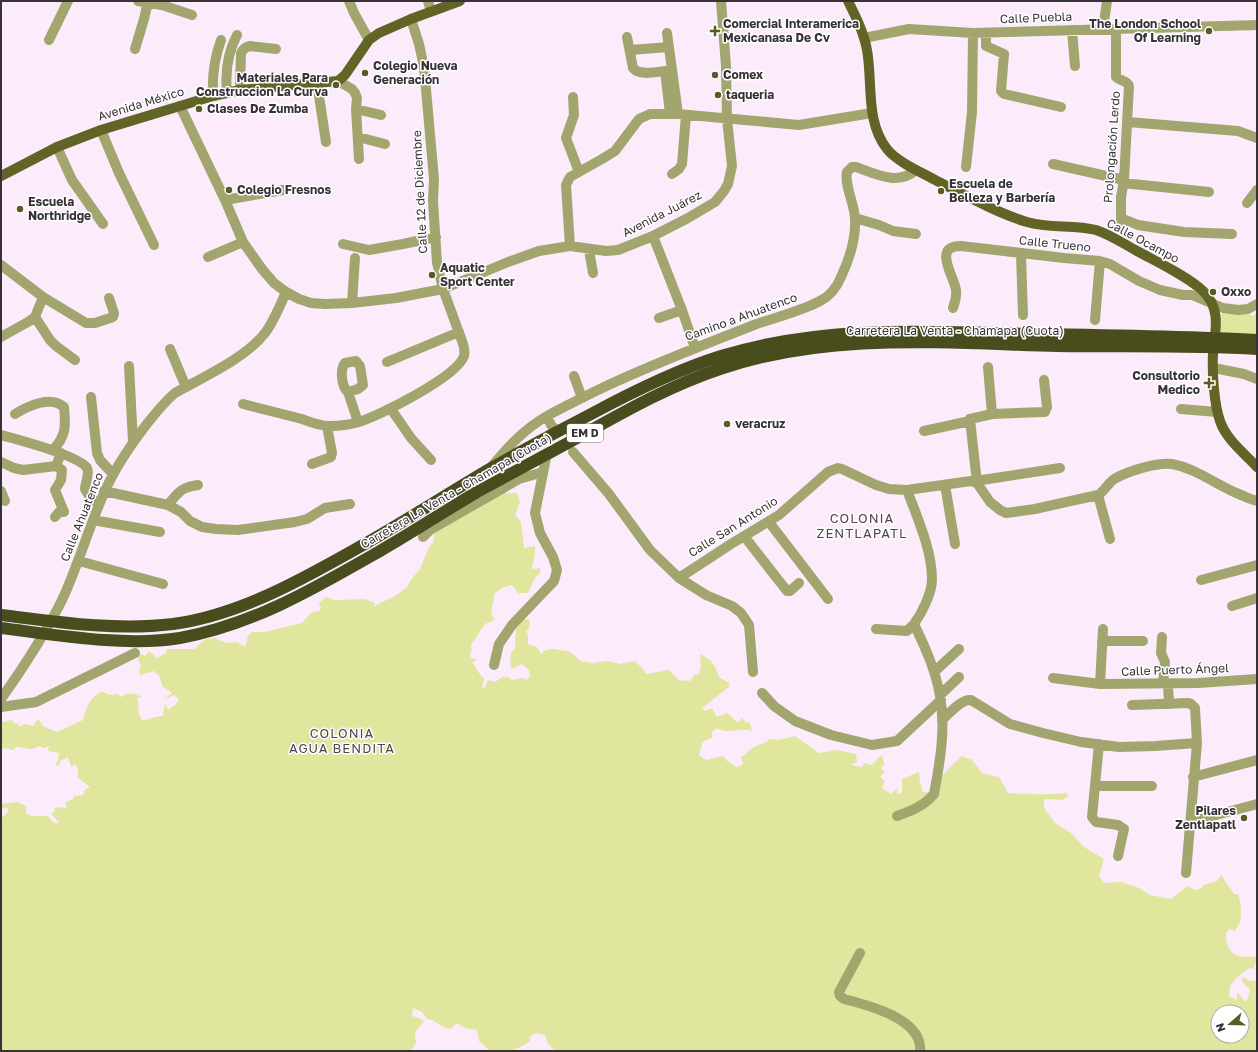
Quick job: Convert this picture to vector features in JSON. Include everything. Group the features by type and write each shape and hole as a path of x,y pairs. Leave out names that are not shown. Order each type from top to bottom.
{"highway":[{"name":"Carretera La Venta - Chamapa (Cuota)","path":"1,615 102,626 146,626 174,624 204,617 243,605 294,582 394,527 489,470 639,389 696,365 720,357 778,342 830,334 879,331 936,331 1229,343 1257,340"},
{"name":"Carretera La Venta - Chamapa (Cuota)","path":"1,628 86,638 146,641 205,633 244,620 295,598 338,575 476,493 648,398 723,368 790,351 833,345 884,343 1102,347 1203,342"},
{"name":"Carretera La Venta - Chamapa (Cuota)","path":"1229,343 1257,349"}],"main road":[{"name":"Calle Ocampo","path":"848,1 864,38 868,56 872,113 876,129 888,150 916,170 1019,220 1036,225 1087,228 1112,236 1167,267 1195,285 1213,304"},
{"path":"338,81 345,75 369,40 379,33 455,2"},
{"name":"Avenida México","path":"1,176 57,147 101,130 227,92 338,81"},
{"path":"1213,304 1217,318 1213,355 1217,412 1220,423 1226,434 1257,467"}],"street":[{"path":"49,40 68,1"},
{"path":"349,1 354,14 369,40"},
{"path":"428,1 431,11"},
{"name":"Avenida Juárez","path":"286,292 298,299 312,303 352,303 396,298 443,289 539,251 570,246 589,250 618,250 654,236 715,202 724,191 730,177 732,166 727,119 726,66 721,1"},
{"path":"1103,29 1107,1"},
{"path":"135,49 143,2 163,3 192,15"},
{"name":"Calle 12 de Diciembre","path":"243,404 327,426 345,425 358,422 391,409 453,371 464,356 464,349 443,289 437,263 434,179 424,67 411,19"},
{"name":"Calle Puebla","path":"864,38 909,29 973,33 1257,24"},
{"name":"Prolongación Lerdo","path":"1116,29 1115,74 1118,80 1126,82 1129,86 1124,182 1121,197 1121,223 1184,232 1232,234"},
{"path":"1072,30 1076,66"},
{"path":"986,32 986,46 1004,54 1001,91 1004,94 1061,107"},
{"path":"667,33 678,115 682,164 679,170 672,174"},
{"path":"966,167 972,112 973,33"},
{"path":"227,92 226,71 228,58 237,35"},
{"path":"627,37 633,68 638,72 665,71 678,115"},
{"path":"213,96 212,71 221,40"},
{"path":"240,90 241,53 243,49 246,46 276,49"},
{"path":"630,50 669,47"},
{"path":"338,81 355,93 357,98 356,109 360,159"},
{"path":"317,83 326,142"},
{"path":"573,97 574,115 566,138 579,172"},
{"path":"180,106 225,200 243,242 274,283 286,292"},
{"path":"356,109 381,115"},
{"path":"570,246 566,185 570,177 615,151 639,119 650,114 799,125 872,113"},
{"path":"1128,122 1238,131 1257,138"},
{"path":"101,130 119,172 154,245"},
{"path":"358,137 385,144"},
{"path":"57,147 72,180 103,224"},
{"path":"1053,164 1124,182 1209,192"},
{"name":"Camino a Ahuatenco","path":"489,470 520,435 551,426 582,398 695,348 808,306 827,297 835,289 844,271 853,243 855,218 846,174 850,169 856,167 886,178 900,178 910,175 916,170"},
{"path":"225,200 283,190"},
{"path":"1247,204 1257,190"},
{"path":"855,218 893,231 916,234"},
{"path":"654,236 695,348"},
{"path":"343,244 369,250 436,237"},
{"path":"208,257 243,242"},
{"name":"Calle Trueno","path":"953,308 957,292 946,261 948,251 951,247 961,246 988,248 1021,254 1100,261 1110,264 1139,281 1160,290 1183,295 1192,295 1223,308 1238,310 1248,309 1257,304"},
{"path":"589,250 593,273"},
{"path":"1021,254 1024,315"},
{"path":"352,303 355,258"},
{"path":"1095,320 1100,261"},
{"path":"1,266 43,297 89,324 113,317 114,313 109,298"},
{"name":"Calle Ahuatenco","path":"1,699 34,650 62,599 79,561 93,520 112,474 133,442 175,392 217,370 254,345 266,333 286,292"},
{"path":"1,337 35,317 43,297"},
{"path":"659,318 682,310"},
{"path":"35,317 50,340 76,360"},
{"path":"387,362 459,332"},
{"path":"170,349 186,387"},
{"path":"129,366 133,442"},
{"path":"988,367 992,414"},
{"path":"1214,368 1244,374 1257,379"},
{"path":"574,376 582,398"},
{"path":"924,431 970,421 972,418 992,414 1045,412 1047,407 1044,380"},
{"path":"348,392 358,422"},
{"path":"91,397 97,453 100,460 112,474"},
{"path":"15,414 23,409 43,402 52,401 62,405 64,408 65,426 63,437 57,452 56,466"},
{"path":"391,409 411,438 431,460"},
{"path":"1181,409 1217,412"},
{"path":"970,421 977,483 990,502 1006,514 1098,495 1112,480 1161,464 1171,464 1184,467 1228,489 1257,501"},
{"path":"312,464 331,457 332,453 327,426"},
{"path":"1,435 57,452 86,466 88,473 85,489 90,497 99,505"},
{"path":"573,452 609,494 650,550 679,578 706,595 732,606 741,613 749,624 753,672"},
{"path":"494,665 500,644 512,625 554,581 557,570 553,556 540,533 535,513 546,458"},
{"path":"1,462 23,470 56,466 62,470 61,480 55,490 64,512 60,512 55,517"},
{"name":"Calle San Antonio","path":"679,578 744,536 769,522 828,472 838,468 846,470 876,485 889,489 907,490 966,481 977,483 982,480 1060,468"},
{"path":"423,537 430,530 519,479 543,472"},
{"path":"168,505 179,491 198,485"},
{"path":"945,485 956,544"},
{"path":"876,629 903,632 909,630 924,608 932,580 927,550 907,490"},
{"path":"1,491 5,501"},
{"path":"104,492 168,505 181,512 190,522 202,527 216,529 238,530 295,522 307,518 325,508 350,504"},
{"path":"1098,495 1110,540"},
{"path":"93,520 160,532"},
{"path":"769,522 828,599"},
{"path":"744,536 786,591 790,591 799,583"},
{"path":"79,561 163,584"},
{"path":"1201,580 1257,564"},
{"path":"1232,606 1257,598"},
{"path":"897,816 917,809 934,794 942,741 940,697 934,672 914,624"},
{"path":"1100,681 1103,629"},
{"path":"1162,637 1161,653 1165,662 1165,684 1169,704"},
{"path":"1102,641 1143,641"},
{"path":"934,672 959,649"},
{"path":"1,707 36,702 135,653"},
{"path":"762,693 774,706 795,721 831,734 872,745 897,742 959,677"},
{"name":"Calle Puerto Ángel","path":"1053,678 1165,684 1257,679"},
{"path":"942,720 963,702 971,700 1010,724 1058,737 1119,747 1197,743"},
{"path":"1132,705 1189,703 1193,705 1196,712 1197,743 1186,872"},
{"path":"1099,744 1092,813 1093,819 1096,822 1118,825 1124,829 1118,856"},
{"path":"1193,777 1257,760"},
{"path":"1095,786 1152,786"},
{"path":"1190,822 1257,804"},
{"path":"860,953 839,992 840,996 844,999 877,1008 888,1013 912,1030 919,1046"}],"green space":[{"path":"1257,311 1257,336 1221,334 1220,321 1222,313 1244,313 1254,316"},
{"path":"504,493 517,493 520,502 515,515 521,522 524,548 535,546 531,569 540,568 540,574 536,576 528,593 518,593 512,585 502,588 494,594 491,610 495,620 485,624 471,645 471,659 475,658 476,661 472,662 480,675 484,678 482,687 485,688 488,680 495,682 504,676 512,680 523,678 527,680 530,676 529,670 522,664 512,669 510,664 511,653 515,648 516,627 522,617 530,621 529,629 526,631 528,635 528,644 537,647 541,654 544,651 554,649 569,651 581,661 592,663 607,661 620,664 635,661 646,674 669,670 679,680 690,681 694,675 699,674 701,666 700,654 712,663 719,677 729,683 729,687 702,708 705,711 712,708 717,717 727,713 737,722 740,721 741,718 750,723 752,731 725,731 717,728 712,732 712,738 701,744 702,746 699,755 706,760 723,756 726,760 737,767 743,764 741,757 753,748 769,741 766,739 779,740 795,736 819,753 838,750 856,754 857,762 851,765 862,767 864,763 872,765 880,756 883,757 884,765 881,768 885,772 880,777 885,781 882,788 891,794 897,788 898,790 896,794 902,793 902,779 919,772 923,792 930,793 947,770 962,756 972,760 982,773 999,777 1008,793 1067,793 1068,796 1063,800 1044,799 1044,808 1055,823 1071,833 1084,847 1104,859 1099,876 1104,883 1121,882 1139,888 1150,895 1171,899 1187,886 1195,890 1202,888 1203,885 1217,881 1221,875 1234,894 1238,894 1241,912 1240,923 1235,931 1230,929 1226,933 1228,946 1234,954 1239,956 1257,956 1257,961 1253,969 1249,968 1235,979 1230,986 1229,996 1237,1000 1237,993 1245,1002 1248,998 1250,988 1247,987 1241,980 1243,977 1250,981 1257,980 1257,1051 555,1051 548,1044 545,1035 538,1033 530,1037 530,1041 515,1049 507,1051 490,1051 479,1041 477,1030 465,1028 457,1023 451,1029 442,1026 427,1019 422,1012 413,1008 412,1016 424,1021 415,1032 416,1043 411,1051 1,1051 1,817 4,816 9,810 5,807 3,809 1,804 17,802 26,806 26,813 32,816 48,816 54,823 59,823 51,813 54,812 55,807 67,808 65,802 73,799 74,796 84,795 83,791 90,787 78,778 78,768 75,764 71,767 68,757 60,761 59,766 55,764 58,760 59,753 48,751 49,746 44,748 40,746 32,749 16,747 13,750 6,748 1,749 1,721 11,720 16,724 19,724 18,727 25,724 33,726 37,720 40,721 43,726 57,732 83,720 91,700 102,691 109,695 117,694 122,697 127,694 134,694 142,697 137,698 139,714 143,721 163,716 165,703 168,710 179,700 174,695 163,700 172,693 162,686 160,677 154,671 140,675 139,669 141,666 137,656 141,654 145,656 149,651 157,658 166,653 167,649 194,649 206,639 214,638 227,643 237,642 245,647 248,636 252,632 264,632 302,623 311,613 319,611 321,608 319,603 326,597 335,600 365,599 375,603 374,607 395,596 407,587 420,569 429,547 433,543 434,534 480,503"}],"place":[{"name":"Comercial Interamerica Mexicanasa De Cv","path":"715,31"},
{"name":"The London School Of Learning","path":"1209,31"},
{"name":"Colegio Nueva Generación","path":"365,73"},
{"name":"Comex","path":"715,75"},
{"name":"Materiales Para Construccion La Curva","path":"336,85"},
{"name":"taqueria","path":"718,95"},
{"name":"Clases De Zumba","path":"199,109"},
{"name":"Colegio Fresnos","path":"229,190"},
{"name":"Escuela de Belleza y Barbería","path":"941,191"},
{"name":"Escuela Northridge","path":"20,209"},
{"name":"Aquatic Sport Center","path":"432,275"},
{"name":"Oxxo","path":"1213,292"},
{"name":"Consultorio Medico","path":"1209,383"},
{"name":"veracruz","path":"727,424"},
{"name":"Pilares Zentlapatl","path":"1244,818"}],"district":[{"name":"COLONIA ZENTLAPATL","path":"862,526"},
{"name":"COLONIA AGUA BENDITA","path":"342,740"}]}
